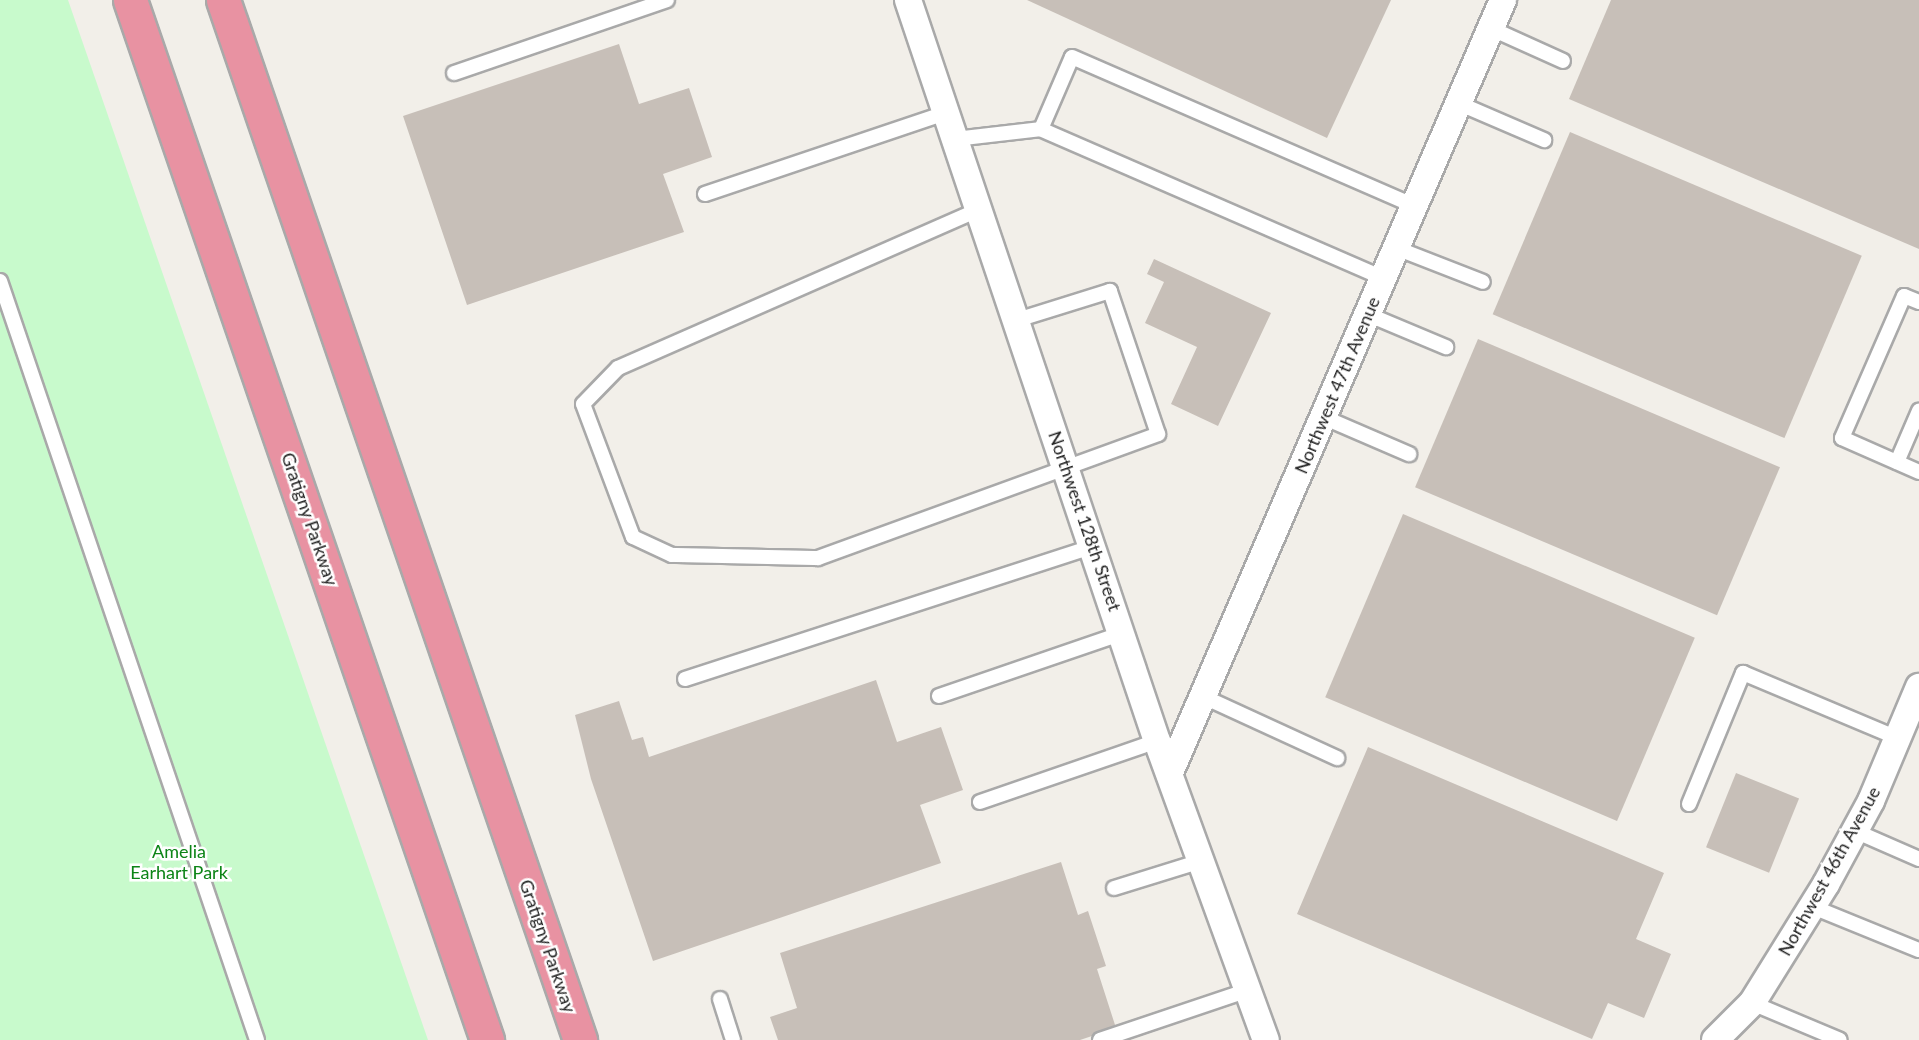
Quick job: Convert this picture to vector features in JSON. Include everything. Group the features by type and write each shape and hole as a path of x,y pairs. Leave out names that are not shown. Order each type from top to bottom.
{"highway":[{"name":"Gratigny Parkway","path":"130,0 487,1040"},
{"name":"Gratigny Parkway","path":"223,0 580,1040"}],"street":[{"name":"Northwest 128th Street","path":"908,0 1094,546 1157,741 1171,770 1246,991 1266,1040"},
{"name":"Northwest 47th Avenue","path":"1171,770 1503,0"},
{"name":"Northwest 46th Avenue","path":"1715,1040 1752,1003 1813,907 1855,831 1919,687"}],"lane":[{"path":"454,73 667,0"},
{"path":"1491,28 1563,61"},
{"path":"1041,129 1072,57 1414,206"},
{"path":"1458,103 1544,140"},
{"path":"705,194 946,113"},
{"path":"955,140 1041,129 1383,278"},
{"path":"978,210 618,368 583,404 633,537 672,555 818,558 1067,470 1158,434 1110,291 1017,320"},
{"path":"1396,248 1483,282"},
{"path":"0,281 257,1040"},
{"path":"1919,302 1904,296 1842,438 1919,471"},
{"path":"1367,314 1446,346"},
{"path":"1897,462 1919,411"},
{"path":"1323,417 1408,454"},
{"path":"685,679 1094,546"},
{"path":"939,696 1123,633"},
{"path":"1689,804 1743,673 1898,738"},
{"path":"1202,696 1337,758"},
{"path":"980,802 1157,741"},
{"path":"1855,831 1919,859"},
{"path":"1114,888 1201,861"},
{"path":"1813,907 1919,950"},
{"path":"1100,1040 1246,991"},
{"path":"720,999 733,1040"},
{"path":"1752,1003 1840,1040"}],"green space":[{"name":"Amelia Earhart Park","path":"0,0 68,0 428,1040 0,1040"}],"building":[{"path":"1027,0 1391,0 1327,138"},
{"path":"1611,0 1919,0 1919,249 1569,99"},
{"path":"619,44 639,104 689,88 712,157 663,174 684,232 467,305 403,116"},
{"path":"1570,132 1862,256 1784,438 1493,314"},
{"path":"1154,259 1271,313 1218,426 1171,404 1197,347 1145,323 1164,282 1147,274"},
{"path":"1478,339 1780,467 1717,615 1415,487"},
{"path":"1403,514 1695,638 1617,821 1325,697"},
{"path":"876,680 897,742 941,727 963,790 920,805 941,863 653,961 591,779 575,715 619,701 632,740 643,737 649,757"},
{"path":"1368,747 1664,873 1636,939 1671,954 1644,1018 1608,1003 1592,1039 1297,914"},
{"path":"1736,773 1799,798 1769,873 1706,847"},
{"path":"1061,862 1078,915 1088,911 1106,966 1097,969 1116,1028 1080,1040 778,1040 770,1017 797,1008 780,953"}]}
